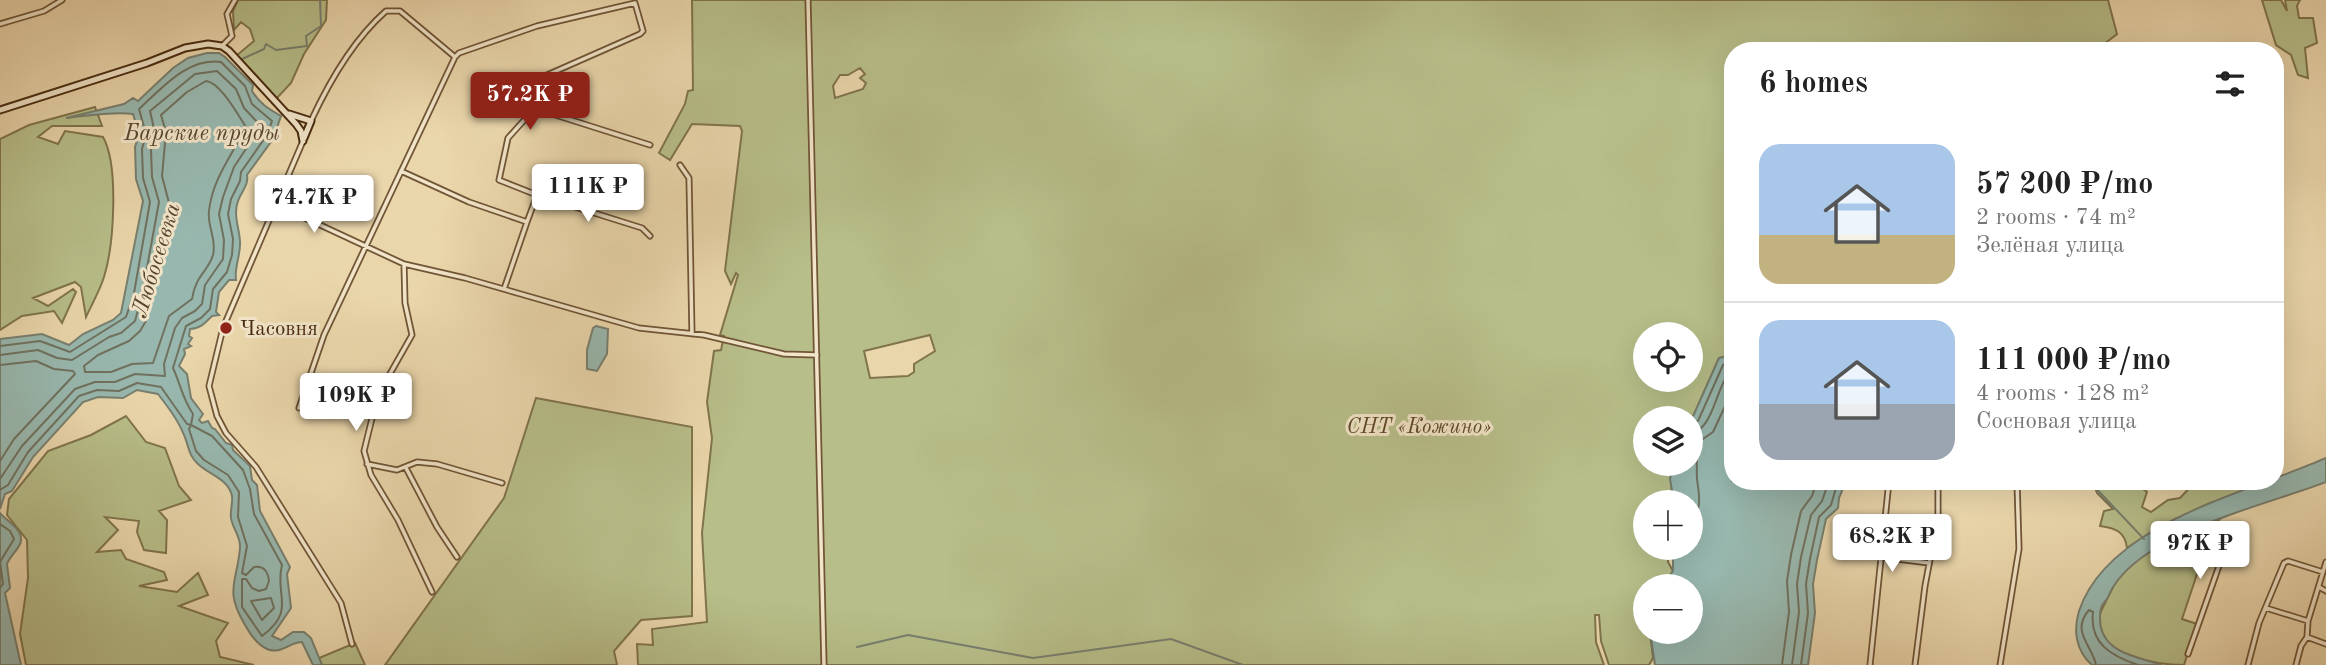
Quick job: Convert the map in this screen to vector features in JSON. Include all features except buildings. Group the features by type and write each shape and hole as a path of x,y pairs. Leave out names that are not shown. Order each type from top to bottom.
{"street":[{"path":"0,24 44,11 62,0"},
{"path":"222,46 232,36 227,13 235,0"},
{"path":"808,0 824,665"},
{"path":"299,408 324,335 455,57 459,53 537,26 635,4 643,31 640,34 513,90"},
{"path":"352,644 341,603 256,467 226,433 216,416 209,386 223,328 303,141 304,131 326,89 372,23 386,11 400,11 455,57"},
{"path":"0,110 147,63 185,48 208,44 222,46 304,131"},
{"path":"650,145 546,112 527,117 508,138 499,180 537,195 642,228 650,236"},
{"path":"288,113 311,121"},
{"path":"680,165 689,178 692,334"},
{"path":"401,171 469,202 527,222"},
{"path":"504,289 537,195"},
{"path":"275,204 404,264 504,289 639,328 692,334 784,354 817,355"},
{"path":"404,264 405,303 412,335 387,379 375,407 364,451 367,464 427,577 432,592"},
{"path":"367,464 397,470 417,463 437,464 502,483"},
{"path":"405,468 457,558"},
{"path":"1870,665 1888,490"},
{"path":"1915,665 1938,517 1938,490"},
{"path":"2000,665 2019,549 2017,490"},
{"path":"2188,654 2226,546"},
{"path":"1842,552 1929,564"},
{"path":"2248,665 2266,608 2286,561 2323,572"},
{"path":"2296,665 2301,646 2307,637 2308,621 2326,562"},
{"path":"2319,587 2326,591"},
{"path":"2266,608 2308,621"},
{"path":"2307,637 2326,643"}],"green space":[{"path":"238,0 327,0 326,20 304,54 291,83 276,99 236,56 254,41 250,29 241,22 234,30 233,11"},
{"name":"СНТ «Кожино»","path":"692,0 2108,0 2117,34 2107,42 1724,42 1724,357 1719,358 1698,406 1633,406 1633,476 1671,476 1672,490 1633,490 1633,560 1668,560 1673,571 1671,574 1633,574 1633,644 1651,644 1653,658 1649,665 1609,665 1601,641 1599,615 1595,615 1596,642 1604,665 638,665 637,644 653,645 652,629 707,622 702,533 712,438 707,402 714,351 721,350 724,336 720,335 738,275 736,273 731,284 725,271 742,131 740,126 692,124 670,160 659,153 685,104 688,91 693,90","holes":["860,68 865,74 860,78 866,83 863,89 835,98 833,86 840,75 848,75","930,335 935,351 914,364 914,372 908,376 870,378 864,351"]},
{"path":"2262,0 2281,0 2287,11 2285,0 2300,0 2297,6 2299,18 2313,18 2317,43 2305,48 2308,78 2298,75 2291,55 2284,50 2284,42 2275,42"},
{"path":"95,107 102,126 52,126 38,137 58,144 65,131 103,137 111,166 113,205 110,246 100,287 86,317 81,287 75,282 33,298 48,306 73,289 76,292 62,323 54,311 22,316 0,330 0,139 29,125"},
{"path":"536,398 692,427 692,616 641,620 614,651 617,665 385,665 504,498"},
{"path":"126,416 146,442 165,448 179,486 191,500 159,511 167,520 166,553 144,550 137,532 139,521 105,517 118,530 97,552 121,550 126,559 164,572 167,580 139,586 177,592 198,573 208,595 179,606 228,623 216,641 220,657 254,665 26,665 20,634 28,578 27,540 7,515 9,499 48,451 91,435"},
{"path":"2096,490 2144,490 2147,492 2142,507 2151,512 2168,500 2180,498 2188,490 2246,490 2178,518 2127,548 2119,532 2100,526 2104,511 2113,509"},
{"path":"2220,519 2211,532 2182,619 2197,624 2184,665 2147,661 2110,644 2099,625 2100,616 2111,590 2123,573 2134,562 2165,543"},
{"path":"355,643 365,665 322,665 319,658"}],"water":[{"name":"Барские пруды","path":"219,53 225,57 253,85 252,91 258,99 281,116 273,139 247,175 246,185 238,201 236,216 240,246 236,280 229,280 219,292 216,312 219,315 212,316 200,327 190,329 189,336 192,338 188,344 191,346 184,349 185,354 179,366 187,374 191,398 203,414 199,420 202,423 208,421 250,466 252,480 257,485 260,511 290,567 287,574 291,608 272,636 281,640 293,632 304,632 311,638 322,665 313,665 302,642 281,649 267,649 254,639 247,628 233,594 240,544 231,518 230,490 223,481 195,461 179,424 158,394 137,390 123,398 98,397 83,402 33,457 12,491 5,494 0,509 0,339 42,334 69,345 121,313 143,201 136,179 135,147 139,134 133,114 109,113 66,118 124,104 133,98 138,101 173,68 188,58"},
{"path":"596,326 608,329 607,354 597,371 587,369 587,350 593,328"},
{"path":"1724,357 1724,490 1842,490 1838,508 1826,519 1817,560 1813,584 1815,613 1808,665 1655,665 1652,644 1703,644 1703,574 1671,574 1673,560 1703,560 1703,490 1672,490 1670,479 1671,476 1703,476 1703,406 1698,406 1719,358"},
{"path":"2326,458 2326,482 2205,524 2146,555 2123,574 2101,608 2100,622 2103,633 2108,642 2127,654 2162,665 2092,665 2082,653 2077,640 2079,611 2095,581 2119,555 2150,533 2222,498 2244,490 2284,490 2284,475"},
{"path":"0,513 18,530 21,539 19,547 7,564 10,588 5,593 21,665 0,665"}],"waterway":[{"name":"Любосеевка","path":"242,59 264,49 266,44 276,50 307,46 306,36 321,26 320,0"},
{"path":"2098,490 2144,539"},
{"path":"857,647 908,635 1033,658 1171,639 1243,665"}],"place":[{"name":"Часовня","path":"226,328"}]}
